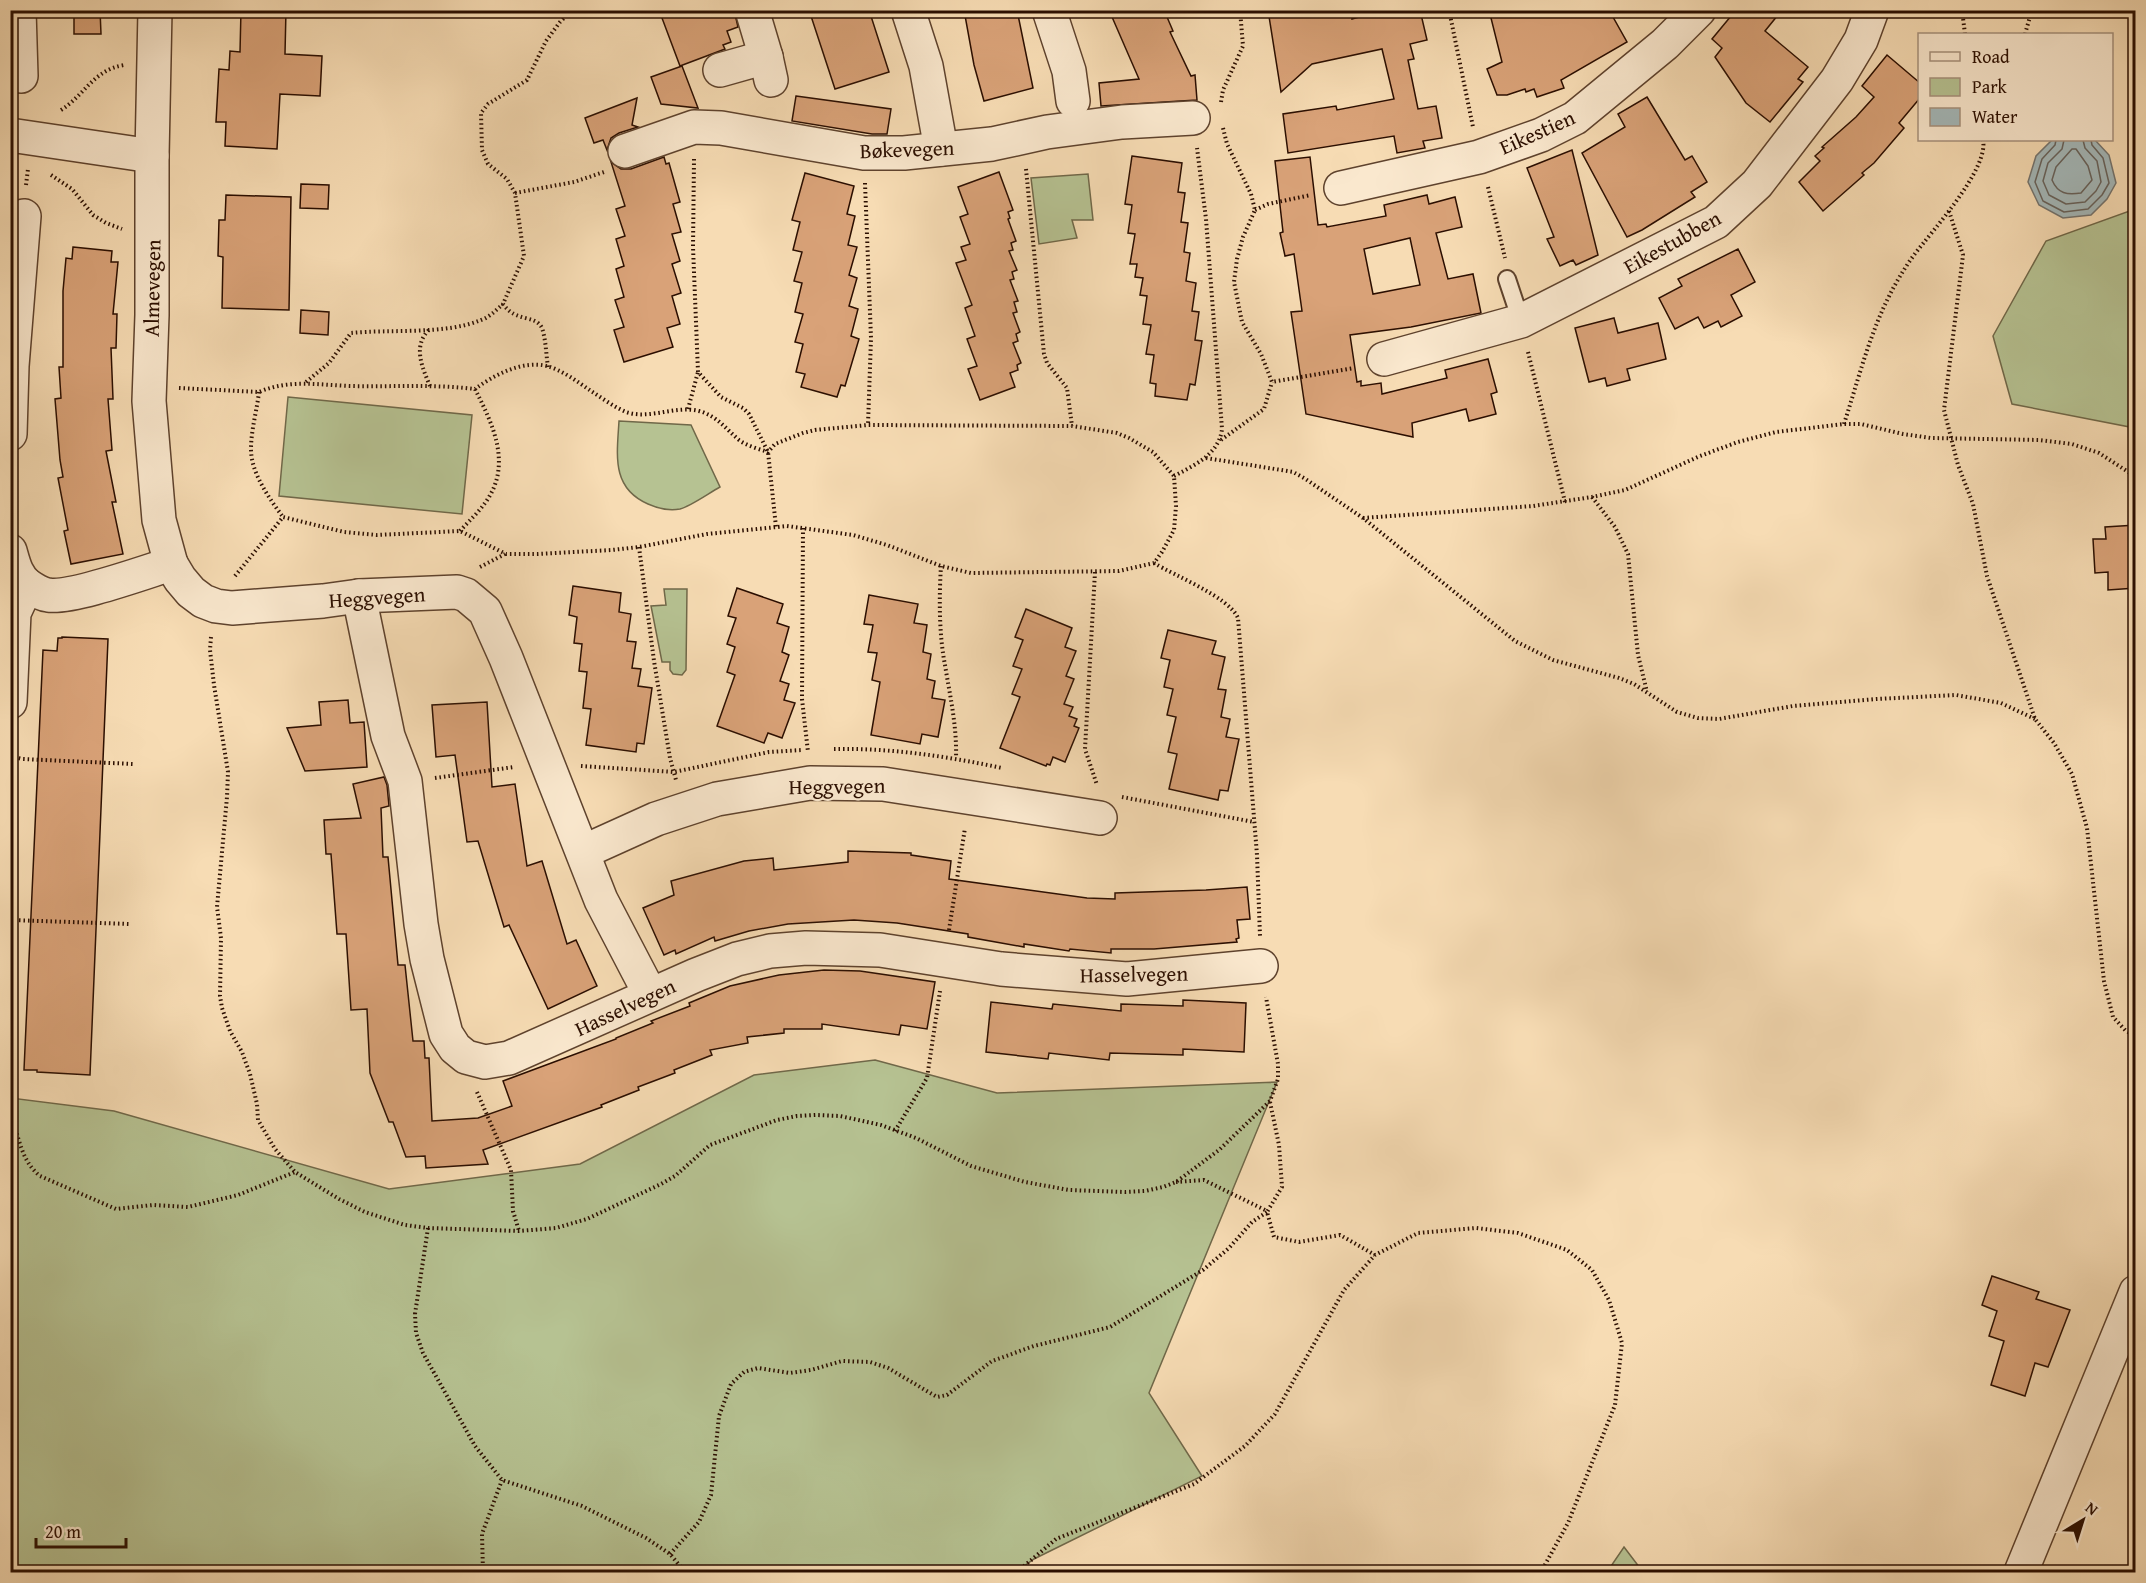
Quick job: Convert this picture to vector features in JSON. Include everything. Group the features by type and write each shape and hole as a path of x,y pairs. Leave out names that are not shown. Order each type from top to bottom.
{"street":[{"path":"19,10 21,76"},
{"name":"Almevegen","path":"155,10 152,315 148,401 159,519 171,564"},
{"path":"720,70 768,69 752,10"},
{"path":"908,10 926,66 941,149"},
{"path":"1049,10 1069,71 1073,101"},
{"name":"Eikestien","path":"1341,188 1479,157 1541,135 1575,118 1665,44 1699,10"},
{"name":"Eikestubben","path":"1384,359 1521,321 1716,222 1757,184 1837,80 1861,40 1872,10"},
{"name":"Bøkevegen","path":"625,151 694,127 722,128 864,153 904,153 992,144 1047,132 1212,116"},
{"path":"10,135 152,156"},
{"path":"10,434 12,366 24,216"},
{"path":"10,551 19,579 10,702"},
{"path":"17,605 40,593 57,596 171,564"},
{"name":"Heggvegen","path":"171,564 191,592 203,601 216,606 246,608 359,596 457,592 475,601 485,611 506,658 601,900 650,994"},
{"path":"359,596 388,736 405,781 421,924 428,959 446,1034 455,1048 466,1057"},
{"name":"Heggvegen","path":"583,852 656,819 717,799 810,783 883,784 1100,818"},
{"name":"Hasselvegen","path":"466,1057 485,1062 509,1058 580,1028 650,994 737,959 770,951 806,948 880,950 1001,969 1127,979 1261,966"},
{"path":"2021,1572 2136,1292"}],"lane":[{"path":"1507,279 1521,321"}],"path":[{"path":"306,383 329,363 351,333 430,329 483,320 503,304 525,256 514,193 507,178 488,164 482,150 480,133 482,113 488,104 527,80 546,41 572,10"},
{"path":"1221,441 1222,429 1206,219 1212,116 1243,46 1240,10"},
{"path":"1449,10 1469,110"},
{"path":"1962,10 1965,33"},
{"path":"2025,33 2032,10"},
{"path":"55,113 64,109 106,69 129,64"},
{"path":"1212,116 1251,194 1256,210"},
{"path":"688,409 698,372 693,247 694,127"},
{"path":"1023,138 1044,354 1047,363 1067,388 1072,426"},
{"path":"1983,141 1984,147"},
{"path":"1844,424 1872,330 1905,268 1967,185 1987,141"},
{"path":"514,193 574,182 601,174 611,167 625,151"},
{"path":"864,153 871,338 868,425"},
{"path":"28,165 37,168"},
{"path":"46,172 72,189 93,215 124,230"},
{"path":"1488,186 1505,257"},
{"path":"1174,476 1206,458 1221,441 1263,409 1272,382 1261,354 1242,322 1234,282 1243,237 1256,210 1269,204 1341,188"},
{"path":"1949,211 1963,255 1944,410 1958,465 1973,504 1987,576 2035,719 2054,743 2072,774 2087,828 2104,981 2113,1017 2126,1031 2136,1036"},
{"path":"503,304 517,317 534,320 541,326 548,366"},
{"path":"1521,321 1565,502"},
{"path":"430,329 419,351 430,386"},
{"path":"1272,382 1359,367 1384,359"},
{"path":"178,387 259,392 271,387 306,383 475,389 489,379 518,368 533,365 548,366 627,412 658,413 688,409 711,415 740,440 768,452"},
{"path":"698,372 721,397 743,408 749,414 768,452 776,527"},
{"path":"460,531 487,501 498,474 500,450 490,420 475,389"},
{"path":"259,392 251,449 254,465 272,501 283,517 333,530 377,535 460,531 506,554 575,553 639,547 706,534 776,527 803,528 853,536 887,545 941,566 971,573 1119,571 1154,562 1174,530 1176,506 1174,476 1153,452 1118,433 1072,426 868,425 803,433 775,444 768,452"},
{"path":"1363,518 1565,502 1592,497 1626,490 1700,456 1738,442 1776,432 1844,424 1862,424 1903,434 1953,440 2039,440 2072,444 2099,453 2136,477"},
{"path":"1206,458 1293,472 1319,486 1363,518 1515,641 1552,660 1618,678 1647,692 1677,712 1698,718 1719,719 1793,706 1956,695 2001,703 2035,719"},
{"path":"1592,497 1615,527 1628,554 1638,655 1647,692"},
{"path":"283,517 225,585 216,606 210,650 228,772 217,907 221,938 220,996 230,1031 242,1052 250,1074 258,1120 275,1149 295,1172 365,1212 405,1225 519,1231 556,1228 587,1219 675,1176 710,1145 777,1120 797,1116 840,1116 881,1125 916,1138 971,1166 1025,1182 1069,1190 1145,1191 1176,1182 1204,1180 1267,1212 1274,1237 1299,1242 1340,1234 1375,1255"},
{"path":"803,528 802,699 810,783"},
{"path":"639,547 645,602 670,758 686,809"},
{"path":"1154,562 1224,601 1235,610 1238,618 1257,855 1261,966 1278,1064 1276,1090 1270,1101 1219,1150 1176,1182"},
{"path":"941,566 944,662 957,738 956,758"},
{"path":"1095,572 1085,749 1100,792 1100,818"},
{"path":"10,756 22,759 133,764"},
{"path":"405,781 531,764 547,766"},
{"path":"10,920 130,924"},
{"path":"466,1057 479,1097 511,1170 513,1211 519,1231"},
{"path":"670,1554 699,1522 711,1495 719,1416 731,1384 744,1372 758,1368 790,1373 842,1361 870,1362 888,1368 937,1397 947,1395 992,1361 1034,1346 1110,1327 1203,1270 1229,1248 1252,1222 1267,1212 1282,1187 1279,1145 1270,1101"},
{"path":"10,1112 25,1160 31,1168 40,1176 116,1209 153,1205 188,1207 238,1195 295,1172"},
{"path":"428,1228 415,1314 416,1333 423,1353 474,1446 502,1480 582,1506 646,1538 670,1554 685,1572"},
{"path":"1017,1572 1056,1539 1194,1484 1245,1446 1275,1414 1344,1290 1375,1255 1418,1233 1476,1228 1518,1233 1567,1250 1592,1270 1609,1300 1622,1343 1615,1405 1568,1523 1541,1572"},
{"path":"483,1572 482,1534 502,1480"}],"green space":[{"path":"1088,174 1093,220 1072,220 1077,238 1039,244 1031,178"},
{"path":"2135,209 2135,428 2012,404 1993,336 2046,241"},
{"path":"288,397 472,415 462,514 279,496"},
{"path":"619,421 691,425 720,487 676,510 655,507 636,497 622,480 619,469 617,446"},
{"path":"664,589 687,589 686,670 682,675 673,674 670,670 670,662 662,662 651,606 666,605"},
{"path":"875,1060 997,1093 1277,1082 1149,1393 1202,1476 1034,1559 1016,1572 11,1572 11,1098 114,1111 389,1189 580,1164 754,1075"},
{"path":"1624,1547 1643,1572 1607,1572"}],"water":[{"path":"2051,141 2096,141 2109,155 2116,183 2107,199 2091,215 2063,218 2039,205 2028,182 2036,156"}],"building":[{"path":"74,10 100,10 101,34 74,34"},
{"path":"241,10 286,10 285,54 322,56 320,96 280,94 277,149 225,146 226,122 216,122 219,69 229,70 230,51 240,52"},
{"path":"659,10 734,10 738,27 727,31 731,42 723,45 725,49 680,66"},
{"path":"809,10 869,10 889,72 835,89"},
{"path":"964,10 1017,10 1033,88 984,101 974,65"},
{"path":"1109,10 1164,10 1173,31 1170,32 1191,76 1195,75 1197,100 1101,106 1099,83 1139,79"},
{"path":"1268,10 1352,10 1352,19 1385,10 1420,10 1427,40 1410,44 1414,59 1408,60 1418,109 1436,106 1442,138 1423,141 1425,148 1397,153 1394,136 1288,153 1283,114 1336,106 1337,110 1394,99 1382,49 1312,64 1281,92"},
{"path":"1489,10 1609,10 1627,42 1561,80 1564,88 1537,97 1534,89 1497,95 1487,69 1502,62"},
{"path":"1736,10 1782,10 1765,31 1808,67 1798,79 1803,82 1770,122 1746,103 1715,57 1722,48 1712,39"},
{"path":"1887,55 1918,81 1918,100 1899,123 1904,128 1874,163 1862,173 1864,175 1823,211 1799,182 1820,161 1815,156 1824,148 1822,147 1856,117 1874,97 1862,86"},
{"path":"682,66 698,108 661,104 651,77"},
{"path":"796,96 891,109 887,134 872,134 792,121"},
{"path":"1647,97 1685,160 1692,156 1707,182 1691,192 1695,197 1627,237 1582,153 1625,127 1618,114"},
{"path":"637,98 632,125 638,127 611,138 607,150 603,140 594,143 585,118"},
{"path":"1572,150 1598,255 1576,265 1573,260 1560,266 1547,239 1554,237 1527,168"},
{"path":"1132,156 1182,163 1178,192 1185,193 1181,222 1188,223 1184,252 1190,253 1186,281 1196,283 1192,311 1199,312 1195,340 1202,341 1195,385 1190,384 1187,400 1155,396 1156,384 1150,383 1154,355 1146,354 1151,325 1143,324 1147,296 1140,295 1143,278 1135,277 1137,264 1130,264 1135,234 1128,233 1132,205 1125,204"},
{"path":"664,157 666,164 669,163 680,202 673,204 681,232 672,234 680,261 672,264 681,293 672,296 680,324 667,328 673,347 624,362 614,330 624,327 615,300 624,297 616,269 624,266 616,239 625,236 616,209 625,206 611,162 621,169 631,169"},
{"path":"1310,157 1318,225 1326,224 1327,227 1386,216 1384,205 1427,195 1429,204 1455,197 1462,227 1436,233 1448,279 1473,274 1481,313 1411,327 1350,335 1357,382 1361,381 1361,386 1381,383 1382,394 1447,378 1445,370 1488,359 1497,392 1491,394 1496,414 1469,421 1466,409 1412,423 1413,437 1306,414 1291,312 1302,311 1294,254 1285,256 1280,233 1283,232 1275,161","holes":["1410,238 1420,285 1373,294 1364,249"]},
{"path":"999,172 1013,210 1008,212 1010,218 1008,219 1016,241 1011,243 1013,250 1009,251 1017,270 1012,272 1014,279 1010,280 1018,301 1014,302 1017,312 1013,313 1020,332 1016,334 1018,341 1013,343 1021,363 1017,365 1018,370 1010,373 1015,387 980,400 968,369 977,366 967,339 975,336 965,308 972,305 956,263 966,260 961,247 970,244 960,217 968,214 958,187"},
{"path":"805,173 854,186 847,214 855,216 848,245 857,247 849,275 857,278 849,306 858,309 851,336 859,339 845,386 841,385 837,397 801,387 805,374 796,372 803,344 795,342 803,314 795,312 802,283 794,281 802,252 793,250 800,222 792,220"},
{"path":"301,184 329,185 328,209 300,208"},
{"path":"226,195 291,197 289,310 222,308 223,257 218,256 219,220 225,220"},
{"path":"73,247 112,251 111,262 118,262 113,314 117,314 116,348 111,348 113,399 108,399 112,450 106,451 116,502 112,502 123,554 71,564 64,531 68,530 58,478 63,477 55,399 61,398 59,367 63,367 63,291 66,258 72,259"},
{"path":"1738,249 1755,282 1731,295 1742,316 1721,327 1718,321 1704,328 1698,317 1675,329 1659,298 1682,286 1678,279"},
{"path":"301,310 329,312 328,335 300,333"},
{"path":"1614,318 1618,333 1658,323 1666,359 1627,369 1630,380 1607,386 1605,378 1589,382 1575,328"},
{"path":"2136,525 2136,588 2108,590 2108,572 2095,573 2093,539 2106,539 2105,527"},
{"path":"573,586 621,593 619,612 631,614 627,641 636,642 632,668 641,669 638,686 652,688 644,744 637,743 636,752 586,745 591,709 583,708 587,672 579,671 582,644 574,643 577,617 569,615"},
{"path":"737,588 783,604 777,623 789,627 782,652 789,655 780,681 789,684 784,700 795,703 782,738 768,733 764,743 717,726 735,675 727,672 735,647 727,644 736,618 728,616"},
{"path":"869,595 918,604 914,623 927,625 923,652 931,654 927,679 935,681 932,698 945,700 938,737 922,734 920,744 871,735 880,682 872,680 877,653 868,652 873,625 864,624"},
{"path":"1026,609 1072,628 1065,647 1076,651 1066,676 1074,679 1064,704 1073,707 1069,716 1077,719 1074,726 1079,728 1065,762 1053,757 1050,765 1046,766 1000,748 1020,697 1012,694 1022,669 1013,666 1023,640 1015,637"},
{"path":"1168,630 1216,641 1212,654 1225,657 1218,689 1226,690 1221,717 1230,719 1226,737 1239,739 1228,791 1220,790 1218,800 1169,789 1177,754 1168,752 1176,717 1167,715 1173,689 1164,687 1170,660 1161,658"},
{"path":"58,638 108,639 90,1075 24,1070 43,650 57,651"},
{"path":"348,700 350,723 364,722 367,767 305,771 287,728 321,725 319,702"},
{"path":"487,702 492,787 515,784 527,866 542,861 567,944 576,940 597,986 548,1009 509,925 504,927 478,841 467,842 455,755 436,757 432,705"},
{"path":"384,777 389,806 381,808 383,857 388,857 398,965 405,965 413,1041 424,1041 425,1058 429,1058 432,1121 478,1118 512,1106 503,1081 616,1039 653,1023 651,1021 690,1006 689,1003 730,986 779,975 824,970 860,971 935,982 927,1029 901,1025 899,1035 822,1024 822,1029 784,1029 784,1033 747,1037 748,1043 710,1050 712,1055 674,1070 675,1073 638,1087 639,1090 601,1105 602,1107 483,1150 488,1164 426,1168 425,1156 406,1157 393,1122 389,1122 370,1073 367,1009 351,1010 346,934 337,934 331,854 326,854 324,820 361,818 353,784"},
{"path":"848,851 911,853 911,855 951,861 949,879 1087,898 1115,899 1115,893 1247,887 1250,919 1237,920 1239,938 1236,939 1237,942 1154,949 1111,949 1111,953 1070,949 1069,951 1024,944 1024,947 968,937 968,934 897,923 854,920 788,924 749,931 715,941 714,937 676,954 675,950 664,955 643,908 674,895 671,881 744,861 773,858 774,870 848,862"},
{"path":"1183,1000 1246,1003 1244,1052 1183,1049 1183,1055 1110,1053 1109,1060 1049,1053 1048,1059 986,1052 991,1002 1052,1009 1053,1004 1121,1011 1121,1004 1183,1006"},
{"path":"1992,1276 2039,1292 2036,1299 2070,1310 2048,1367 2035,1363 2025,1396 1991,1385 2004,1341 1989,1336 1997,1311 1982,1305"}]}
